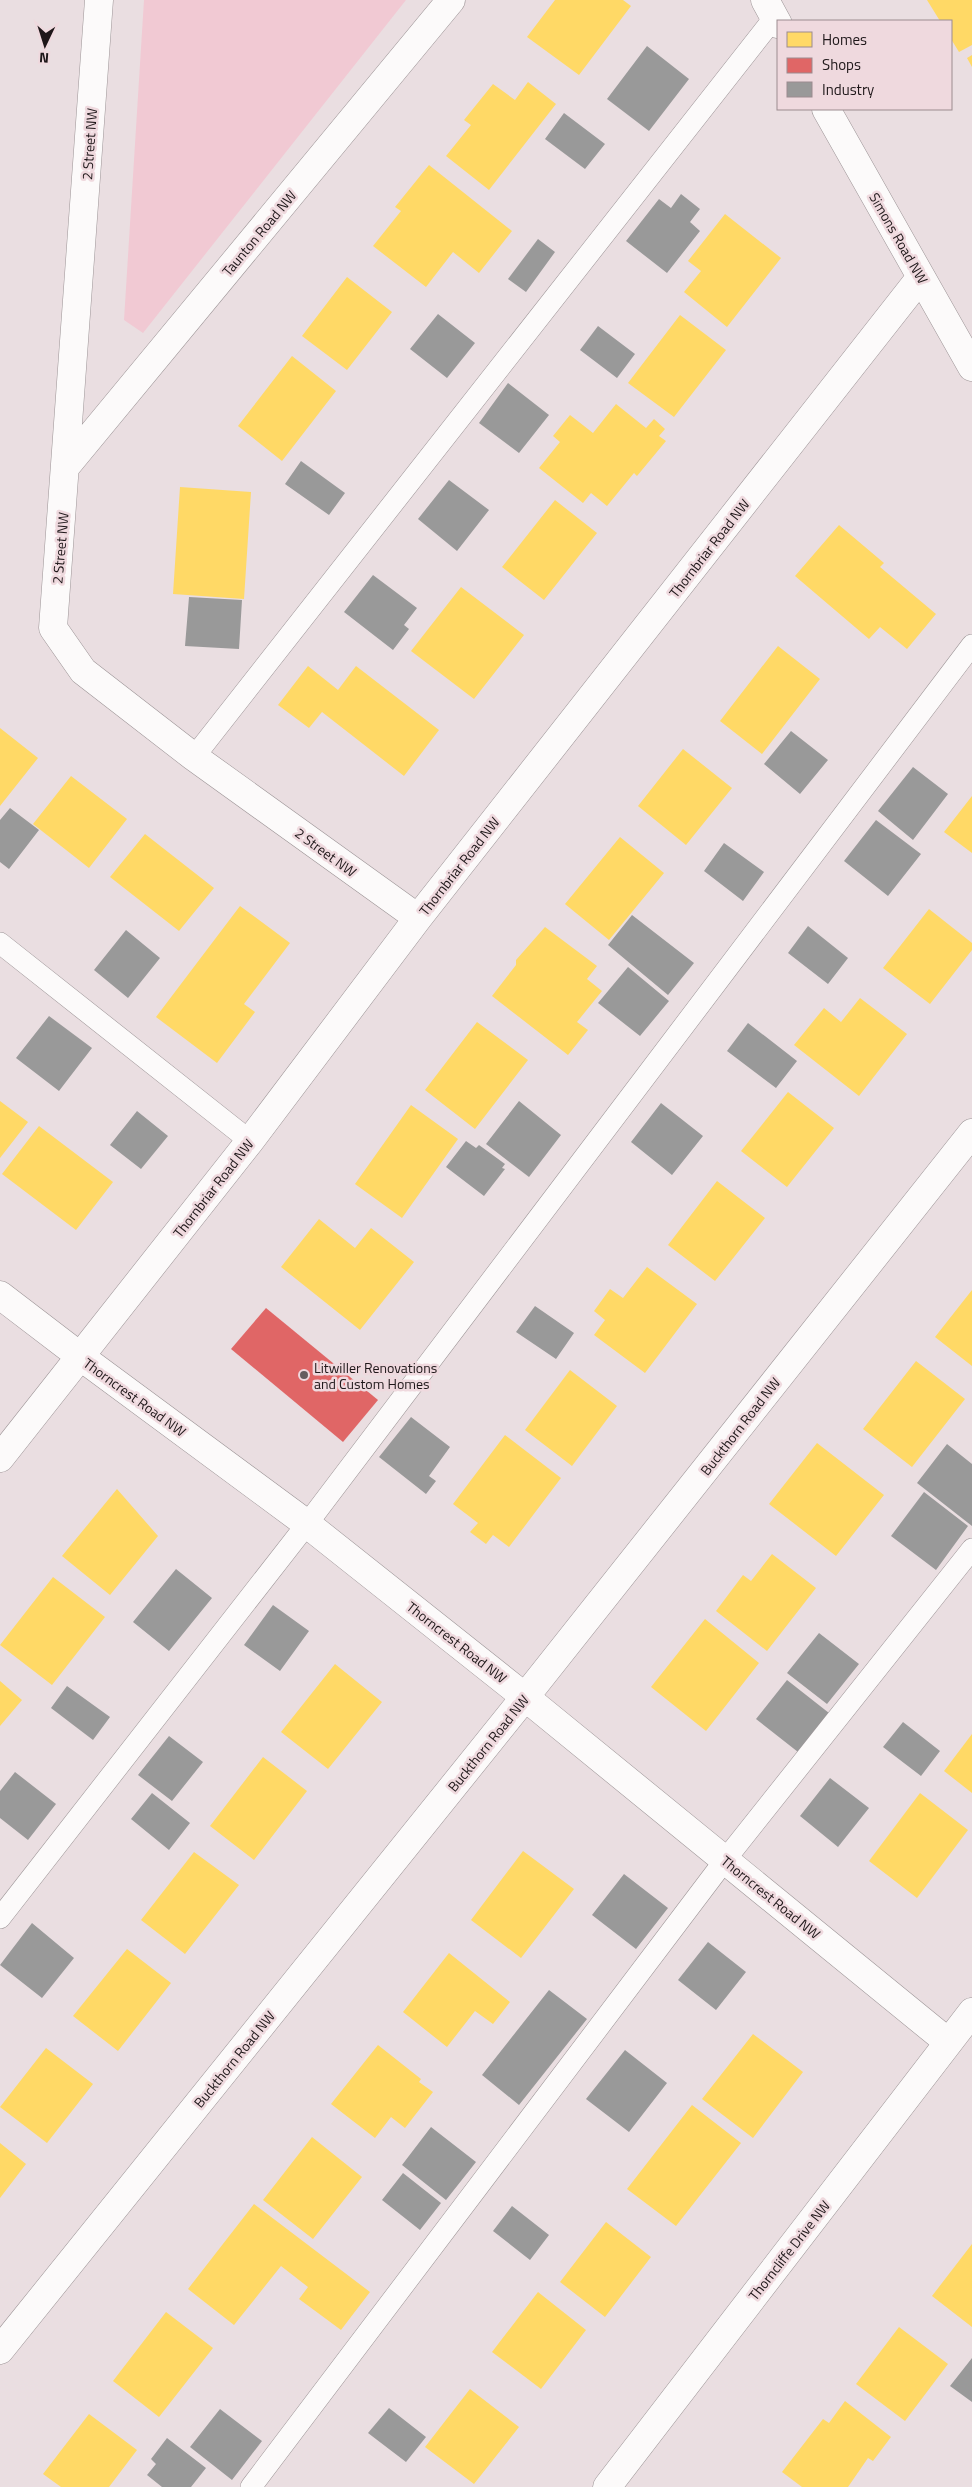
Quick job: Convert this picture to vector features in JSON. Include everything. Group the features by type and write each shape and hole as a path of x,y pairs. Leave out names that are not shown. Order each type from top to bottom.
{"street":[{"name":"2 Street NW","path":"100,0 67,465 53,628 83,670 194,757 418,918"},
{"name":"Taunton Road NW","path":"67,465 450,0"},
{"name":"Simons Road NW","path":"827,110 972,367"},
{"name":"Thornbriar Road NW","path":"0,1458 250,1141 418,918 921,277"},
{"name":"Buckthorn Road NW","path":"0,2350 525,1697 972,1133"},
{"name":"Thorncrest Road NW","path":"0,1295 80,1357 307,1524 525,1697 948,2042"},
{"name":"Thorncliffe Drive NW","path":"607,2487 972,2012"}],"lane":[{"path":"194,757 773,14"},
{"path":"0,1918 307,1524 972,645"},
{"path":"0,943 250,1141"},
{"path":"251,2487 726,1860 972,1549"}],"shaded area":[{"path":"144,0 406,0 143,333 124,320"}],"building: Homes":[{"path":"555,0 623,0 631,6 579,75 527,37"},
{"path":"927,0 972,0 972,45 959,52 952,41 952,20 939,20"},
{"path":"972,55 972,67 967,58"},
{"path":"528,82 556,104 489,190 446,156 471,125 464,120 493,84 515,100"},
{"path":"429,165 512,231 479,273 453,252 426,287 373,246 401,211 395,207"},
{"path":"725,214 781,258 727,327 684,292 701,271 688,261"},
{"path":"347,277 392,312 347,370 302,336"},
{"path":"680,315 726,350 674,417 628,383"},
{"path":"292,356 336,391 282,461 238,426"},
{"path":"616,404 646,428 654,419 665,429 659,436 666,441 637,476 634,473 607,506 591,493 583,503 539,468 560,442 553,436 570,415 593,433"},
{"path":"180,487 251,492 244,599 173,594"},
{"path":"555,500 597,533 544,600 502,567"},
{"path":"839,525 884,563 880,567 936,614 907,649 880,627 869,639 795,576"},
{"path":"461,587 524,635 474,699 411,651"},
{"path":"778,646 820,679 762,754 720,721"},
{"path":"308,666 338,690 356,666 439,730 404,776 322,712 309,728 278,705"},
{"path":"0,728 38,758 0,806"},
{"path":"683,749 732,788 686,845 638,806"},
{"path":"71,776 127,819 89,868 33,824"},
{"path":"972,796 972,853 944,832"},
{"path":"145,834 214,888 179,931 110,877"},
{"path":"620,837 664,873 609,940 565,904"},
{"path":"240,906 290,943 244,1004 255,1012 217,1063 156,1017"},
{"path":"929,909 972,943 972,950 930,1004 883,968"},
{"path":"545,927 597,966 587,979 602,991 577,1022 588,1030 568,1055 492,996 516,965 516,960"},
{"path":"860,998 907,1034 859,1096 794,1045 824,1008 841,1022"},
{"path":"477,1022 528,1060 475,1129 425,1090"},
{"path":"788,1092 834,1128 787,1187 741,1151"},
{"path":"0,1101 28,1122 0,1158"},
{"path":"411,1105 458,1139 402,1218 355,1184"},
{"path":"39,1126 113,1182 76,1230 2,1174"},
{"path":"717,1181 765,1218 715,1281 668,1245"},
{"path":"319,1219 355,1248 371,1228 414,1262 360,1330 281,1267"},
{"path":"647,1267 697,1304 645,1373 594,1335 605,1320 594,1311 610,1289 623,1298"},
{"path":"972,1290 972,1366 935,1337"},
{"path":"916,1361 965,1399 912,1467 863,1429"},
{"path":"570,1370 617,1406 572,1466 525,1430"},
{"path":"505,1435 561,1478 509,1547 493,1535 486,1544 470,1532 478,1523 453,1504"},
{"path":"817,1443 884,1495 836,1556 769,1504"},
{"path":"117,1489 158,1536 110,1595 62,1556"},
{"path":"772,1554 816,1588 767,1651 716,1611 743,1575 751,1581"},
{"path":"53,1577 105,1617 52,1685 0,1645"},
{"path":"705,1619 759,1663 706,1731 651,1687"},
{"path":"335,1664 382,1702 328,1769 281,1732"},
{"path":"0,1681 22,1700 0,1726"},
{"path":"972,1734 972,1793 944,1771"},
{"path":"263,1757 307,1791 254,1860 210,1826"},
{"path":"920,1793 968,1830 917,1898 869,1861"},
{"path":"523,1851 574,1889 521,1958 471,1920"},
{"path":"194,1852 239,1885 185,1954 141,1920"},
{"path":"127,1949 171,1983 118,2051 73,2016"},
{"path":"449,1953 510,2002 493,2024 475,2011 447,2047 403,2012"},
{"path":"753,2034 803,2072 753,2138 702,2099"},
{"path":"378,2045 421,2079 419,2082 433,2092 405,2128 391,2117 375,2138 331,2104"},
{"path":"46,2048 93,2084 47,2143 0,2107"},
{"path":"692,2105 741,2143 676,2226 627,2189"},
{"path":"312,2137 362,2177 313,2239 263,2200"},
{"path":"0,2143 26,2164 0,2198"},
{"path":"254,2204 370,2292 341,2330 299,2299 308,2287 281,2266 234,2325 188,2289"},
{"path":"606,2222 651,2257 605,2317 560,2282"},
{"path":"972,2244 972,2327 932,2296"},
{"path":"538,2292 586,2330 541,2389 492,2352"},
{"path":"166,2312 213,2348 159,2417 113,2381"},
{"path":"899,2327 948,2364 905,2421 856,2384"},
{"path":"470,2389 519,2427 474,2484 425,2447"},
{"path":"845,2401 891,2437 873,2461 868,2458 848,2487 802,2487 782,2472 823,2419 829,2423"},
{"path":"89,2414 137,2450 109,2487 61,2487 43,2474"}],"building: Shops":[{"name":"Litwiller Renovations and Custom Homes","path":"266,1308 378,1400 343,1442 231,1349"}],"building: Industry":[{"path":"647,46 689,79 649,131 607,99"},
{"path":"564,113 605,144 585,169 545,139"},
{"path":"681,194 700,209 690,222 700,231 667,273 626,241 659,199 671,208"},
{"path":"538,239 555,252 526,292 508,279"},
{"path":"438,314 475,343 447,378 410,349"},
{"path":"598,326 635,354 617,378 580,350"},
{"path":"508,383 549,415 519,453 479,423"},
{"path":"301,461 345,493 329,515 285,484"},
{"path":"449,480 489,510 457,551 418,519"},
{"path":"373,575 417,608 404,625 409,629 393,650 344,612"},
{"path":"189,597 242,600 239,649 185,646"},
{"path":"791,731 828,760 800,794 764,764"},
{"path":"913,767 948,794 913,840 878,811"},
{"path":"10,808 39,830 9,869 0,862 0,820"},
{"path":"876,820 921,854 888,896 844,861"},
{"path":"724,843 764,872 743,901 704,871"},
{"path":"632,915 694,963 668,995 608,945"},
{"path":"808,926 848,958 828,984 788,953"},
{"path":"126,930 160,958 128,998 94,970"},
{"path":"628,967 669,1001 640,1036 598,1003"},
{"path":"49,1016 92,1048 59,1091 16,1058"},
{"path":"748,1023 797,1061 776,1088 727,1051"},
{"path":"519,1101 561,1135 529,1177 486,1144"},
{"path":"661,1103 703,1136 672,1175 631,1142"},
{"path":"137,1111 168,1136 141,1169 110,1145"},
{"path":"466,1141 476,1148 479,1145 505,1164 502,1168 505,1169 484,1196 446,1167"},
{"path":"535,1306 574,1333 556,1359 516,1332"},
{"path":"411,1417 450,1447 429,1476 436,1481 426,1494 379,1457"},
{"path":"947,1444 972,1464 972,1526 917,1483"},
{"path":"924,1492 968,1526 936,1570 891,1536"},
{"path":"176,1569 212,1598 169,1651 133,1622"},
{"path":"273,1605 309,1631 280,1671 244,1645"},
{"path":"819,1633 859,1664 827,1704 787,1673"},
{"path":"787,1680 829,1713 798,1752 756,1719"},
{"path":"67,1686 110,1717 93,1740 51,1708"},
{"path":"903,1722 940,1751 921,1776 883,1747"},
{"path":"169,1736 203,1762 172,1801 138,1775"},
{"path":"15,1772 56,1804 28,1840 0,1818 0,1791"},
{"path":"830,1778 869,1808 838,1847 800,1816"},
{"path":"152,1793 190,1823 169,1850 131,1819"},
{"path":"624,1874 668,1908 636,1949 592,1915"},
{"path":"32,1923 74,1958 42,1998 0,1965"},
{"path":"708,1942 746,1972 716,2010 678,1980"},
{"path":"549,1990 587,2019 519,2105 482,2075"},
{"path":"625,2050 667,2083 629,2132 586,2099"},
{"path":"431,2127 476,2162 446,2200 402,2165"},
{"path":"403,2173 441,2203 420,2230 382,2200"},
{"path":"512,2206 549,2235 530,2260 493,2231"},
{"path":"972,2358 972,2402 950,2386"},
{"path":"389,2408 426,2437 406,2462 368,2433"},
{"path":"220,2409 262,2441 232,2480 190,2447"},
{"path":"167,2438 206,2468 191,2487 162,2487 147,2475 156,2464 151,2459"}],"place":[{"name":"Litwiller Renovations and Custom Homes","path":"304,1375"}]}
